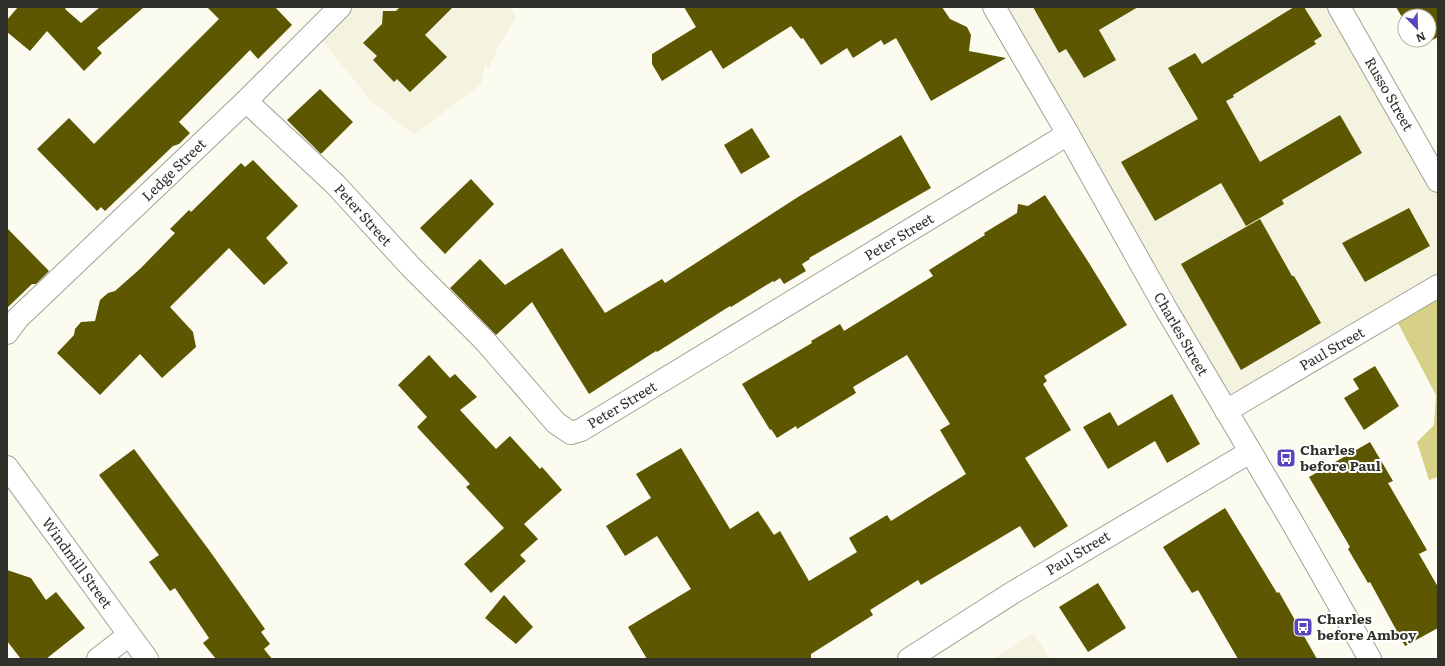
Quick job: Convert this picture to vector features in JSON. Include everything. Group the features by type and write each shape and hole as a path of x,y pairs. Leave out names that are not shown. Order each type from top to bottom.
{"street":[{"name":"Ledge Street","path":"7,333 18,318 246,101 340,7"},
{"name":"Charles Street","path":"994,7 1068,134 1165,307 1292,522 1370,659"},
{"name":"Russo Street","path":"1339,7 1438,181"},
{"name":"Peter Street","path":"246,101 335,184 410,266 485,342 556,423 571,433 581,430 1068,134"},
{"name":"Paul Street","path":"1226,411 1438,286"},
{"name":"Paul Street","path":"909,659 1012,593 1250,452"},
{"name":"Windmill Street","path":"7,467 147,659"},
{"path":"98,659 129,635"}],"shaded area":[{"path":"344,7 510,7 516,18 498,47 489,68 485,64 481,84 414,135 370,100 319,37"},
{"path":"994,7 1337,7 1438,184 1438,284 1231,404"},
{"path":"1438,285 1438,477 1429,480 1417,442 1434,425 1436,395 1392,312"},
{"path":"1033,633 1050,659 993,659"}],"building":[{"path":"18,7 67,7 65,9 81,23 100,7 144,7 97,48 102,53 84,71 47,31 30,51 7,32 7,20"},
{"path":"207,7 275,7 292,25 258,59 250,50 179,122 190,133 179,144 173,146 105,211 101,207 97,211 37,149 69,118 94,144 219,19"},
{"path":"400,7 453,7 425,35 447,57 410,92 397,79 394,82 373,60 377,56 363,43 382,24 383,11 396,11"},
{"path":"684,7 942,7 950,19 967,27 971,35 969,51 1006,58 931,101 896,38 884,45 881,40 853,58 847,48 821,65 803,38 801,39 791,26 723,69 711,50 662,81 652,64 652,54 696,27"},
{"path":"1033,7 1138,7 1099,30 1116,60 1084,78 1066,49 1059,53"},
{"path":"1294,7 1304,7 1322,36 1314,41 1316,44 1233,95 1234,97 1226,101 1260,162 1340,115 1362,153 1282,200 1284,204 1246,226 1221,183 1155,221 1121,162 1198,119 1168,68 1195,53 1202,64"},
{"path":"1396,7 1438,7 1438,37 1437,8 1397,9"},
{"path":"320,89 353,122 321,154 287,120"},
{"path":"752,128 770,157 741,174 724,145"},
{"path":"901,135 931,188 809,258 810,259 802,264 806,271 784,284 780,278 774,282 773,281 657,352 656,351 589,394 532,302 496,335 450,288 480,259 505,285 562,248 605,313 662,279 665,283 798,197"},
{"path":"253,160 298,206 266,238 288,263 264,285 229,248 170,307 193,332 196,347 162,378 140,354 100,395 57,353 74,335 75,329 81,322 95,321 100,300 108,293 115,291 141,268 175,233 170,229 189,210 191,212 241,163 245,167"},
{"path":"471,179 494,204 445,254 420,228"},
{"path":"1045,195 1127,325 1044,376 1047,381 1043,384 1071,430 1025,458 1068,526 1034,548 1020,526 921,585 918,580 870,610 873,615 811,654 811,659 647,659 628,627 691,589 657,536 625,556 606,526 651,498 636,474 681,448 730,529 758,511 774,535 780,531 809,581 857,552 849,538 887,515 891,521 966,474 940,430 950,424 907,355 853,387 856,393 797,429 796,426 777,438 771,429 770,430 742,384 812,343 811,341 840,324 844,331 933,276 929,270 1017,213 1018,204 1028,206"},
{"path":"1409,208 1430,246 1365,282 1342,243"},
{"path":"1260,219 1292,276 1294,276 1321,323 1241,370 1181,264"},
{"path":"7,228 49,271 36,284 32,284 7,308"},
{"path":"429,355 450,378 455,374 477,397 460,410 496,449 510,436 540,469 542,467 562,490 524,524 538,539 520,555 526,561 491,593 464,564 504,528 466,487 470,484 417,427 427,417 398,385"},
{"path":"1375,366 1399,406 1364,430 1344,398 1359,389 1353,379"},
{"path":"1172,394 1200,444 1167,463 1155,441 1108,469 1083,427 1110,412 1118,426"},
{"path":"1370,442 1393,481 1388,483 1427,550 1419,554 1438,587 1438,628 1405,646 1370,582 1368,583 1348,549 1350,547 1309,477"},
{"path":"134,449 209,550 265,629 261,632 270,644 264,649 272,659 216,659 203,643 209,638 175,588 170,591 149,562 159,555 99,475"},
{"path":"1225,508 1277,593 1279,592 1317,659 1238,659 1198,590 1192,593 1163,547"},
{"path":"7,570 31,578 46,600 56,592 85,628 46,659 21,659 7,641"},
{"path":"1098,583 1126,628 1088,652 1059,607"},
{"path":"504,595 533,627 516,644 485,618"}],"place":[{"name":"Charles before Paul","path":"1286,458"},
{"name":"Charles before Amboy","path":"1303,627"}]}
